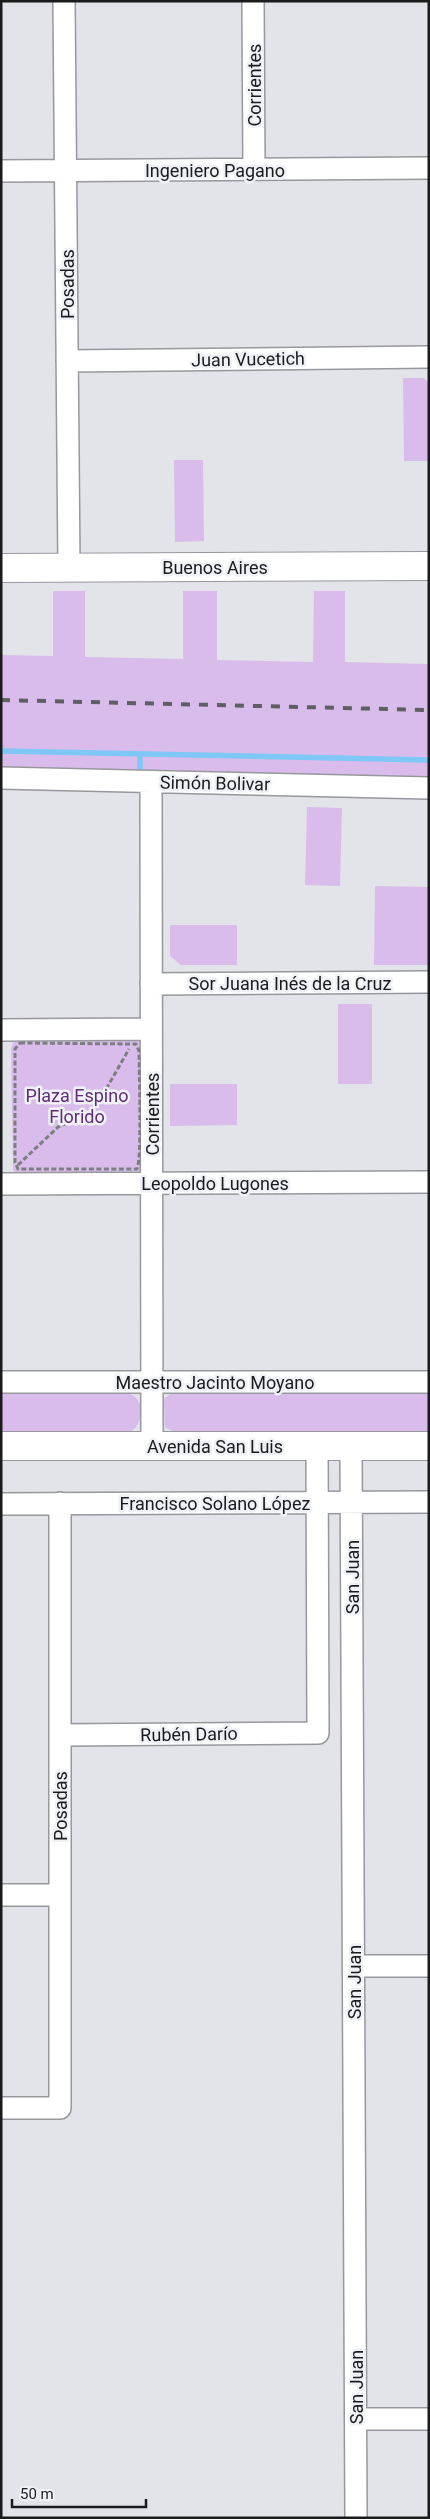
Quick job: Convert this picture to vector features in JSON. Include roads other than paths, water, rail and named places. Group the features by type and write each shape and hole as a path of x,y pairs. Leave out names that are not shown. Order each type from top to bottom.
{"main road":[{"name":"Buenos Aires","path":"1,568 429,566"},
{"name":"Avenida San Luis","path":"1,1446 429,1446"}],"street":[{"name":"Posadas","path":"64,1 69,568"},
{"name":"Corrientes","path":"253,1 254,170"},
{"name":"Ingeniero Pagano","path":"1,171 429,168"},
{"name":"Juan Vucetich","path":"67,361 429,358"},
{"name":"Simón Bolivar","path":"1,778 429,788"},
{"name":"Corrientes","path":"151,782 152,1446"},
{"name":"Sor Juana Inés de la Cruz","path":"152,984 429,982"},
{"path":"1,1030 152,1029"},
{"name":"Leopoldo Lugones","path":"1,1184 429,1182"},
{"name":"Maestro Jacinto Moyano","path":"1,1382 429,1382"},
{"name":"San Juan","path":"317,1446 318,1733"},
{"name":"San Juan","path":"351,1446 356,2518"},
{"name":"Francisco Solano López","path":"1,1504 429,1502"},
{"name":"Posadas","path":"1,2108 60,2108 60,1503"},
{"name":"Rubén Darío","path":"60,1735 318,1733"},
{"path":"1,1895 60,1895"},
{"path":"354,1966 429,1966"},
{"path":"356,2419 429,2420"}],"waterway":[{"path":"1,751 429,760"},
{"path":"140,754 140,777"}],"railway":[{"path":"1,700 429,710"}],"park label":[{"name":"Plaza Espino Florido","path":"77,1105"}]}
